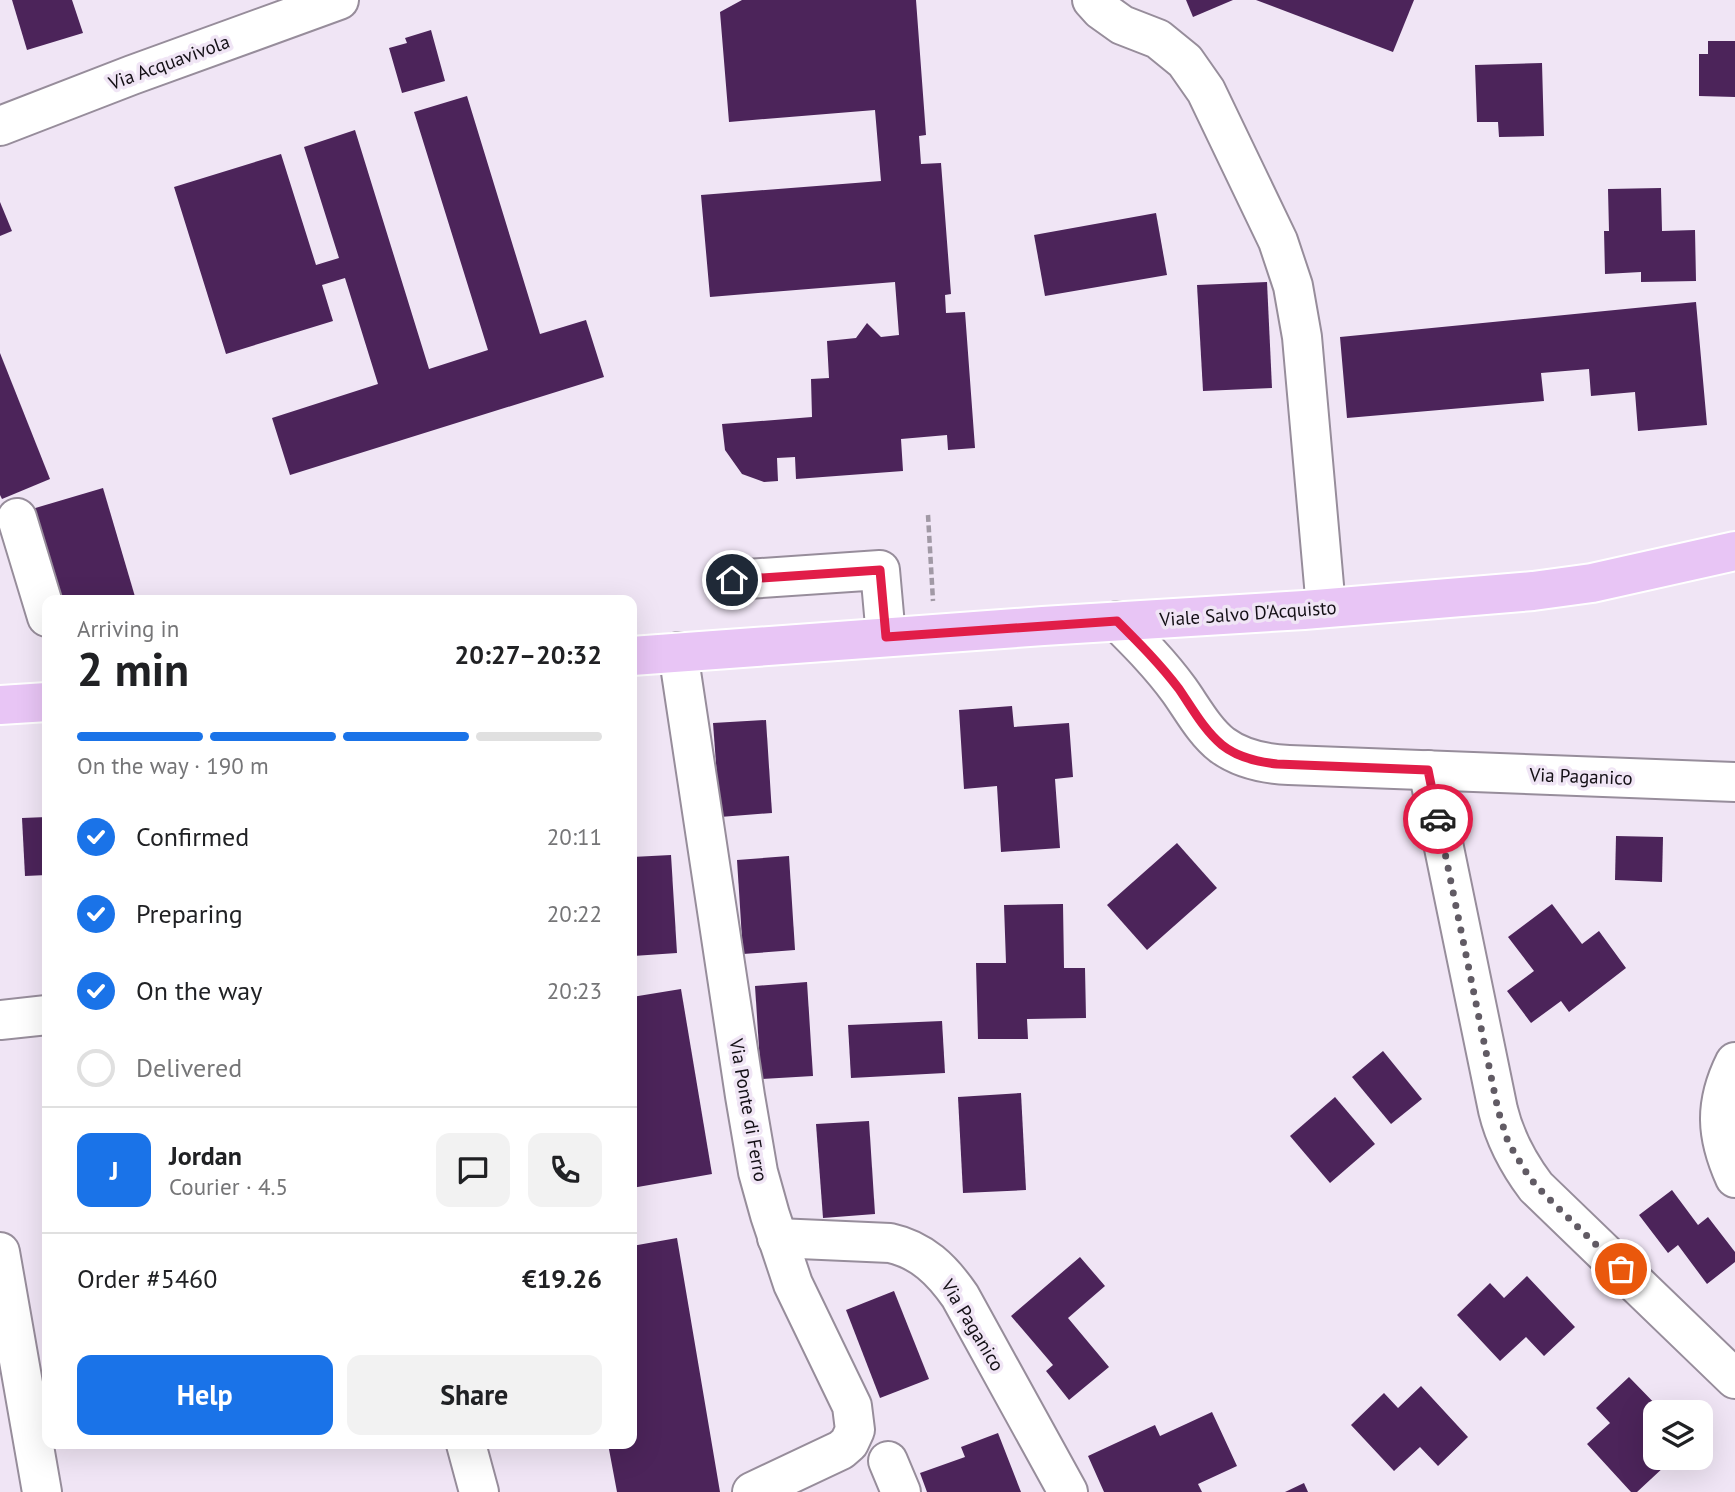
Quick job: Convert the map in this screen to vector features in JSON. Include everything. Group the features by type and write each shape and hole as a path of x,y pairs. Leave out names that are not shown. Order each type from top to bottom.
{"main road":[{"name":"Viale Salvo D'Acquisto","path":"637,656 1446,600 1552,589 1632,575 1735,551"},
{"path":"0,705 42,702"}],"street":[{"path":"224,41 268,0"},
{"name":"Via Acquavivola","path":"0,126 339,0"},
{"path":"1092,0 1122,25 1158,39 1185,61 1206,91 1278,241 1293,286 1302,337 1326,608"},
{"path":"17,518 42,600"},
{"path":"732,580 880,570 886,637"},
{"name":"Via Paganico","path":"1117,621 1159,664 1220,744 1256,761 1735,782"},
{"name":"Via Ponte di Ferro","path":"678,652 752,1141 763,1194 801,1302 854,1413 855,1430 849,1443 841,1450 752,1492"},
{"path":"1428,770 1498,1110 1515,1155 1536,1186 1735,1379"},
{"path":"0,1020 42,1016"},
{"path":"1735,1062 1724,1085 1720,1107 1723,1144 1735,1178"},
{"name":"Via Paganico","path":"777,1238 890,1243 923,1256 940,1270 960,1296 1068,1492"},
{"path":"0,1252 43,1492"},
{"path":"467,1449 479,1492"}],"path":[{"path":"928,515 932,573"}],"building":[{"path":"12,0 72,0 83,33 27,50"},
{"path":"742,0 916,0 926,135 919,136 921,164 941,163 951,294 945,295 946,313 965,312 975,448 948,450 947,435 901,439 903,471 796,479 795,457 777,458 778,481 764,482 742,474 725,450 722,424 812,417 811,379 829,378 827,341 856,338 867,323 881,337 899,335 895,282 710,297 701,195 881,181 875,110 729,122 720,12"},
{"path":"1186,0 1233,0 1193,17"},
{"path":"1256,0 1414,0 1393,52"},
{"path":"431,30 445,81 402,93 389,48 407,43 405,38"},
{"path":"1708,41 1735,41 1735,97 1699,96 1699,54 1708,54"},
{"path":"1542,63 1544,136 1499,137 1498,122 1477,122 1475,65"},
{"path":"467,96 540,334 586,320 604,377 290,475 272,418 378,384 345,278 322,285 333,321 226,354 174,187 281,154 316,265 339,258 304,147 355,130 429,369 488,350 414,112"},
{"path":"1661,188 1662,231 1695,230 1696,281 1641,282 1641,272 1605,274 1604,231 1609,231 1608,189"},
{"path":"0,202 12,231 0,236"},
{"path":"1156,213 1167,275 1045,296 1034,235"},
{"path":"1267,282 1272,388 1203,391 1197,285"},
{"path":"1696,302 1707,425 1638,431 1635,392 1591,396 1589,369 1541,373 1544,401 1347,418 1340,337"},
{"path":"0,353 50,479 2,499 0,495"},
{"path":"103,488 135,595 58,595 32,509"},
{"path":"1012,706 1014,727 1069,723 1073,777 1055,779 1060,848 1001,852 997,786 964,789 959,710"},
{"path":"766,720 772,813 720,817 713,723"},
{"path":"42,817 42,875 25,876 22,818"},
{"path":"1616,836 1663,837 1662,882 1615,880"},
{"path":"1177,843 1217,888 1147,950 1107,905"},
{"path":"671,855 677,953 637,956 637,857"},
{"path":"789,856 795,950 743,954 737,860"},
{"path":"1063,904 1064,968 1085,968 1086,1018 1027,1019 1028,1039 978,1039 976,963 1006,963 1004,905"},
{"path":"1552,904 1582,944 1599,931 1626,968 1569,1012 1561,1001 1531,1023 1507,991 1534,971 1508,937"},
{"path":"807,982 813,1076 761,1079 755,986"},
{"path":"681,989 712,1174 637,1187 637,996"},
{"path":"942,1021 945,1073 851,1078 848,1025"},
{"path":"1383,1051 1422,1099 1391,1124 1352,1077"},
{"path":"1021,1093 1026,1190 963,1193 958,1097"},
{"path":"1335,1097 1375,1144 1330,1183 1290,1136"},
{"path":"869,1121 875,1214 823,1218 816,1124"},
{"path":"1672,1190 1698,1225 1708,1217 1735,1252 1735,1262 1707,1284 1678,1245 1668,1253 1639,1215"},
{"path":"677,1238 720,1492 617,1492 609,1449 637,1449 637,1245"},
{"path":"1080,1257 1105,1286 1068,1318 1109,1367 1069,1400 1046,1371 1053,1365 1011,1316"},
{"path":"1527,1276 1575,1327 1544,1356 1526,1337 1500,1361 1457,1315 1490,1283 1504,1298"},
{"path":"894,1291 929,1379 880,1398 846,1310"},
{"path":"1629,1377 1651,1400 1643,1400 1643,1470 1661,1470 1637,1492 1631,1492 1587,1444 1610,1423 1596,1408"},
{"path":"1421,1386 1468,1437 1438,1466 1420,1447 1394,1471 1351,1425 1384,1393 1398,1408"},
{"path":"1212,1412 1237,1466 1198,1484 1202,1492 1104,1492 1088,1456 1155,1425 1160,1436"},
{"path":"998,1433 1021,1492 927,1492 920,1473 965,1457 961,1447"},
{"path":"1304,1483 1308,1492 1285,1492"}],"way so far":[{"path":"1438,819 1498,1110 1508,1142 1536,1186 1621,1269"}],"route":[{"path":"732,580 880,570 886,637 1117,621 1152,655 1205,727 1229,750 1256,761 1277,764 1428,770 1438,819"}]}
